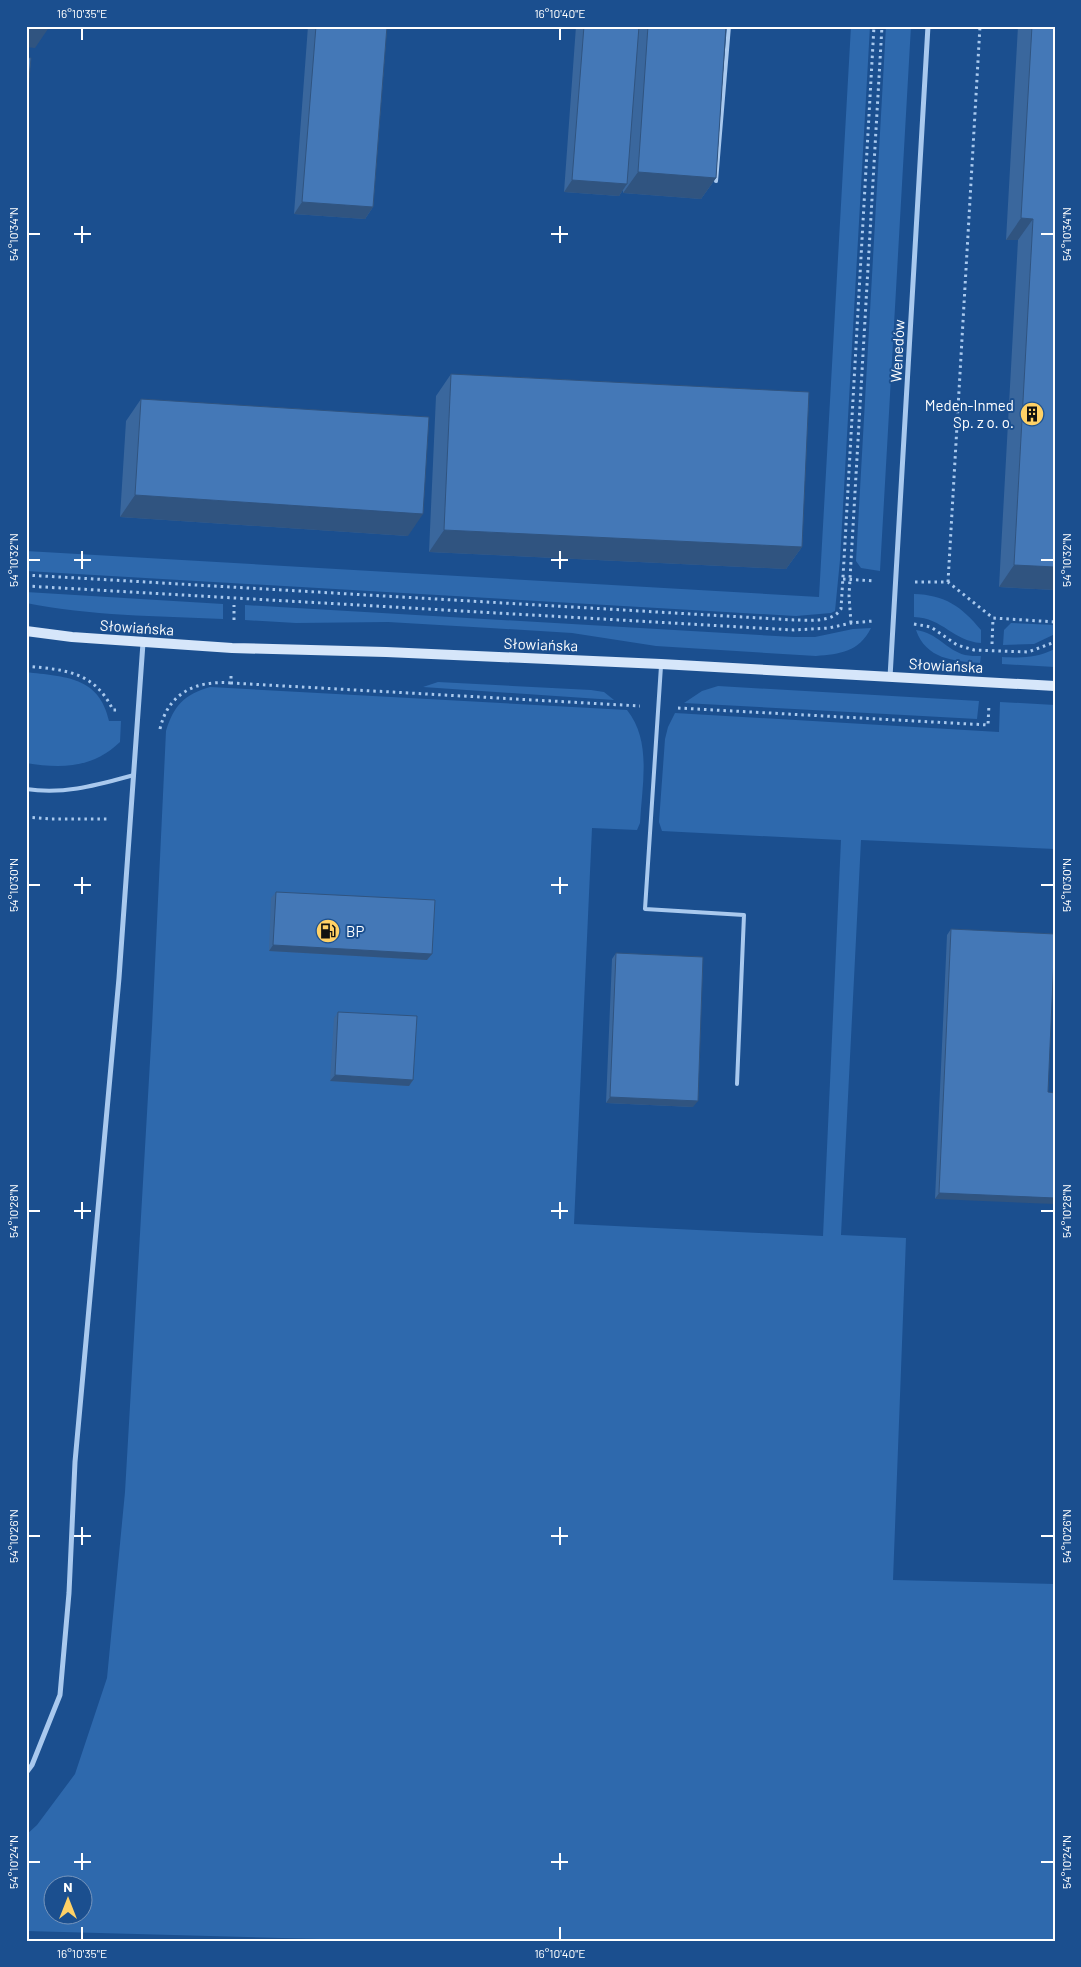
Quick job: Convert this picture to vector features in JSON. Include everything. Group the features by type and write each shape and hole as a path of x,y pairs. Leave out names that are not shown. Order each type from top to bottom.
{"main road":[{"name":"Słowiańska","path":"26,631 72,638 232,648 386,652 661,664 1055,686"}],"street":[{"name":"Wenedów","path":"890,677 928,26"},
{"path":"26,1773 32,1764 60,1695 69,1593 75,1462 119,978 143,643"}],"lane":[{"path":"716,181 728,26"},
{"path":"661,664 645,909 744,915 737,1084"},
{"path":"26,789 59,792 134,775"}],"path":[{"path":"26,576 235,590 813,620 828,618 840,611 874,26"},
{"path":"851,623 849,604 882,26"},
{"path":"948,582 980,26"},
{"path":"843,579 879,581"},
{"path":"914,582 948,582 993,618 1055,622"},
{"path":"26,586 794,630 829,628 873,621"},
{"path":"234,605 234,620"},
{"path":"992,644 993,618"},
{"path":"914,624 931,627 957,644 974,650 1028,652 1055,642"},
{"path":"26,666 76,674 93,683 106,696 113,710 119,710"},
{"path":"231,676 231,683"},
{"path":"159,735 166,711 183,692 212,681 622,705"},
{"path":"678,708 988,725 990,701"},
{"path":"160,711 166,711"},
{"path":"26,816 50,819 114,819"}],"shaded area":[{"path":"851,26 870,26 840,560 835,611 796,616 26,571 26,551 819,597"},
{"path":"886,26 911,26 880,571 861,568 856,561"},
{"path":"26,592 223,604 223,619 74,611 26,603"},
{"path":"914,594 935,597 952,603 959,608 981,630 981,643 963,638 933,621 914,617"},
{"path":"245,605 794,637 815,637 853,629 871,628 855,647 841,653 816,656 656,646 572,633 388,622 296,623 245,620"},
{"path":"1011,623 1055,625 1055,634 1034,644 1003,645 1004,630"},
{"path":"916,630 930,634 958,653 981,656 980,663 960,661 934,653 926,647"},
{"path":"1055,649 1055,667 1002,664 1002,657 1029,657"},
{"path":"26,672 67,678 89,687 104,706 109,721 121,721 120,742 110,751 88,762 64,766 26,763"},
{"path":"438,682 591,690 604,692 614,700 423,687"},
{"path":"718,686 979,701 977,719 684,703 702,691"},
{"path":"210,687 627,710 635,722 643,749 644,764 640,823 637,830 592,828 574,1224 823,1236 841,840 662,831 659,822 665,739 668,727 675,713 999,732 1000,702 1055,705 1055,849 861,840 841,1235 906,1238 893,1580 1055,1584 1055,1941 394,1941 26,1931 26,1835 37,1825 75,1774 107,1678 125,1492 152,1027 166,731 173,714 181,702 193,694"}],"building":[{"path":"316,26 387,26 373,207 302,202"},
{"path":"584,26 639,26 627,184 572,180"},
{"path":"648,26 726,26 716,178 638,172"},
{"name":"Meden-Inmed Sp. z o. o.","path":"1032,26 1055,26 1055,567 1014,565 1033,219 1021,218"},
{"path":"26,57 31,58 26,110"},
{"path":"451,374 809,392 802,547 444,530"},
{"path":"141,399 429,417 423,514 135,495"},
{"path":"276,892 435,900 432,954 273,945"},
{"path":"951,929 1055,934 1048,1092 1055,1093 1055,1198 939,1193"},
{"path":"616,953 703,957 698,1101 610,1097"},
{"path":"338,1012 417,1016 413,1080 335,1075"}],"place":[{"name":"Meden-Inmed Sp. z o. o.","path":"1032,414"},
{"name":"BP","path":"328,931"}]}
